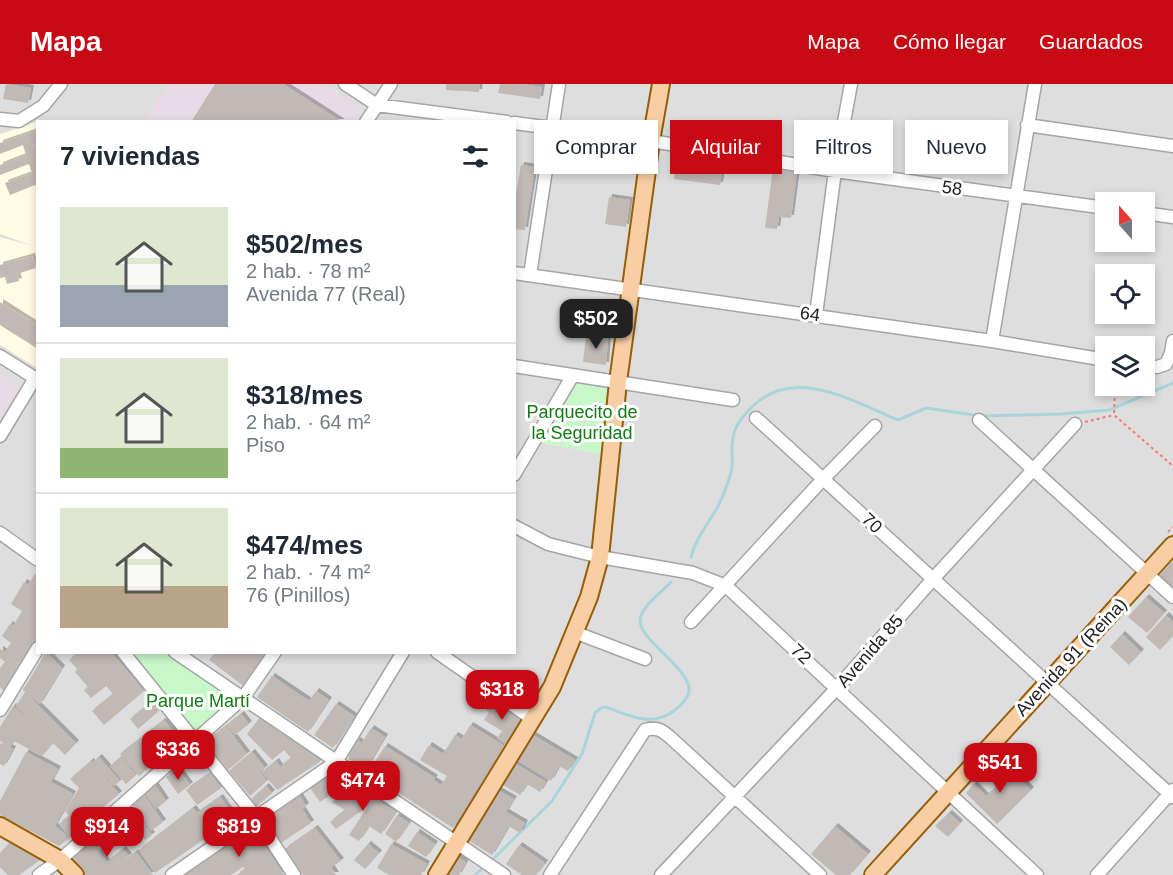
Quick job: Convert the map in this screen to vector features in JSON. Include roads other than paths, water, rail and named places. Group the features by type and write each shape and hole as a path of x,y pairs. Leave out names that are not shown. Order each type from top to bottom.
{"main road":[{"path":"655,120 661,84"},
{"path":"437,875 455,842 552,687 589,597 600,557 618,382 647,174"},
{"name":"Avenida 91 (Reina)","path":"873,875 1173,545"},
{"path":"0,826 60,860 75,875"}],"street":[{"path":"0,119 19,121 43,106 61,84"},
{"path":"345,84 377,105 492,120"},
{"path":"367,120 391,84"},
{"path":"554,120 559,84"},
{"path":"844,120 851,84"},
{"path":"992,341 1035,84"},
{"name":"58","path":"516,123 534,126"},
{"path":"1027,125 1173,146"},
{"name":"58","path":"658,142 794,164"},
{"path":"530,275 546,174"},
{"path":"816,315 835,174"},
{"name":"58","path":"857,174 1095,207"},
{"path":"1155,215 1173,217"},
{"name":"64","path":"516,273 816,315 1095,358"},
{"path":"1155,367 1166,364 1173,341"},
{"path":"0,356 36,379 0,436"},
{"path":"516,366 734,400"},
{"path":"516,472 573,375"},
{"name":"70","path":"756,418 1046,683 1172,794"},
{"path":"979,420 1173,597"},
{"name":"Avenida 85","path":"662,875 837,688 1075,424"},
{"path":"691,622 875,426"},
{"name":"72","path":"516,527 548,544 600,557 693,573 726,586 1037,875"},
{"path":"0,533 36,559"},
{"path":"574,632 645,659"},
{"path":"1,706 36,651"},
{"path":"125,654 256,817 294,875"},
{"path":"178,654 501,873"},
{"path":"39,875 60,860 243,698 274,654"},
{"path":"172,875 336,762 402,654"},
{"path":"440,654 531,718"},
{"path":"550,875 645,730 653,727 663,731 820,875"},
{"path":"1097,875 1172,794"}],"waterway":[{"path":"691,557 728,483 732,467 733,435 737,426 754,405 770,394 788,388 826,391 898,420 926,408 981,416 1109,410 1173,383"},
{"path":"491,861 552,801 582,754 595,713 601,708 606,707 633,717 650,719 667,715 686,699 689,692 688,683 683,674 648,638 640,621 647,605 671,582"},
{"path":"475,875 484,867"}],"park label":[{"name":"Parquecito de la Seguridad","path":"582,422"},
{"name":"Parque Martí","path":"198,701"}]}
